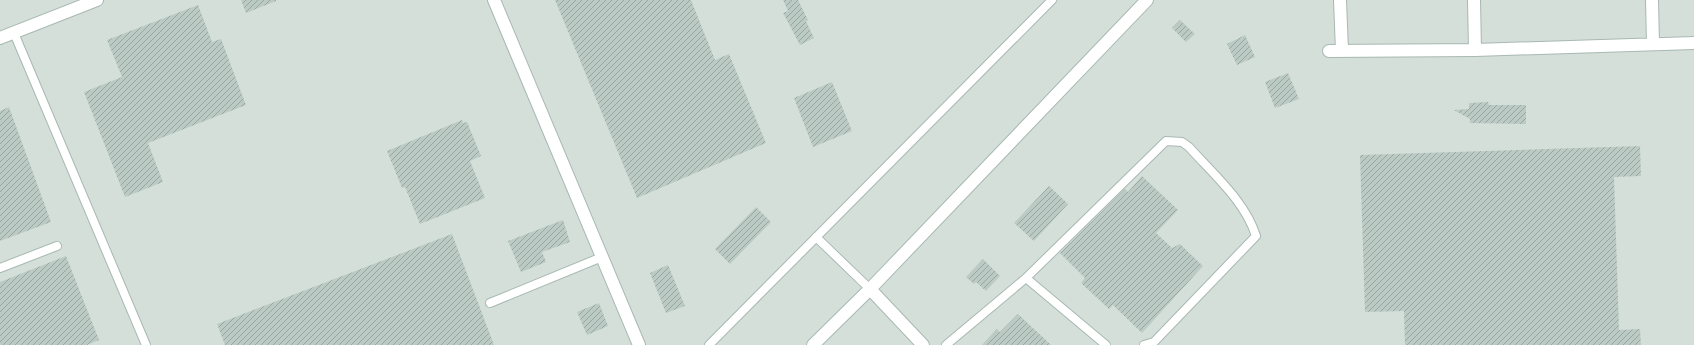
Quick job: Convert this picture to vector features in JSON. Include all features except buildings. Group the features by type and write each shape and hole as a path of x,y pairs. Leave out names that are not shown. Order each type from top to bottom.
{"street":[{"path":"0,38 97,0"},
{"path":"494,0 639,345"},
{"path":"813,345 870,289 1147,0"},
{"path":"1340,0 1342,51"},
{"path":"1474,0 1475,50"},
{"path":"1652,0 1653,43"},
{"path":"1329,51 1475,50 1653,43 1694,43"},
{"path":"870,289 923,345"}],"lane":[{"path":"709,345 1052,0"},
{"path":"14,33 146,345"},
{"path":"946,345 1026,278 1166,141 1182,142 1189,147 1242,208 1251,222 1256,236 1154,342 1144,345"},
{"path":"816,237 870,289"},
{"path":"0,268 57,246"},
{"path":"490,303 602,257"},
{"path":"1026,278 1106,345"}],"shaded area":[{"path":"0,0 1694,0 1694,345 0,345"}]}
